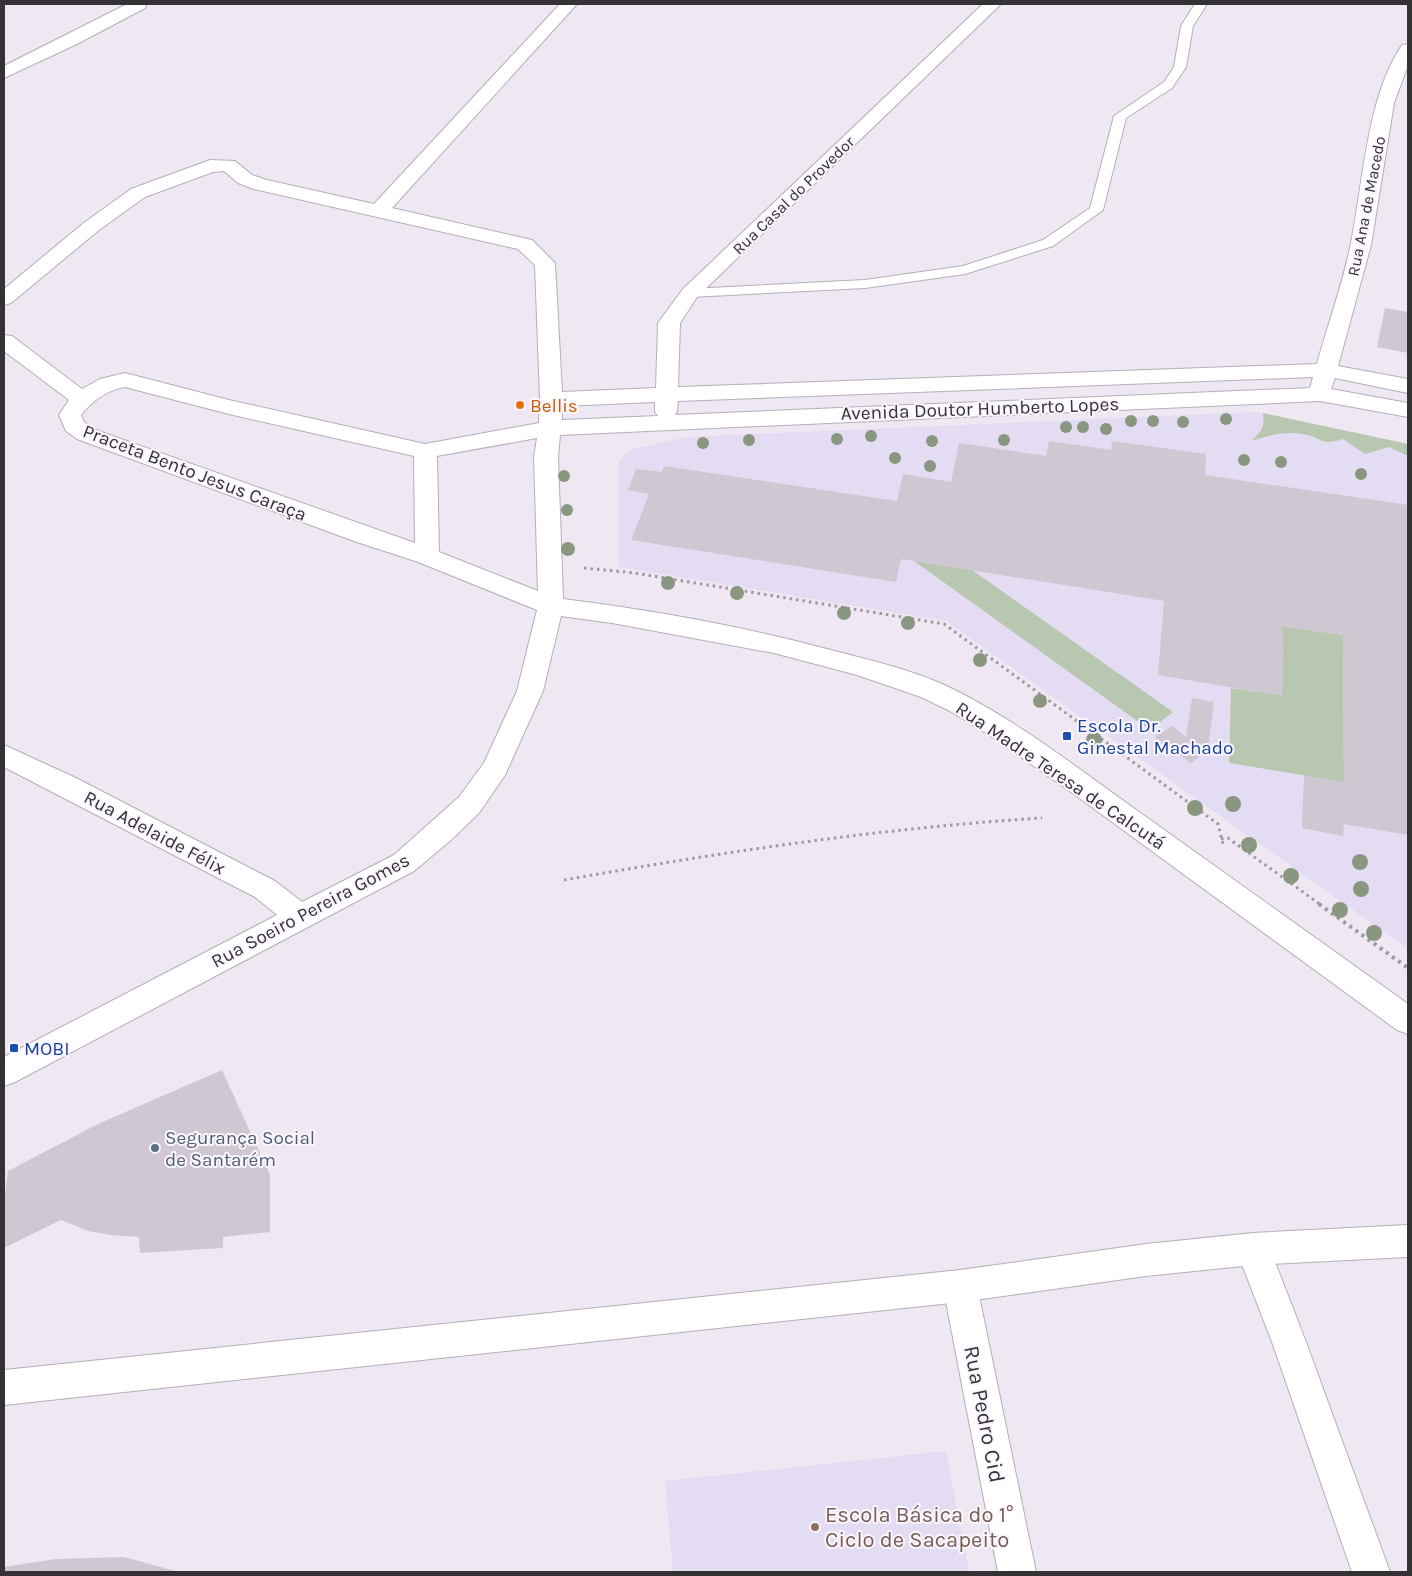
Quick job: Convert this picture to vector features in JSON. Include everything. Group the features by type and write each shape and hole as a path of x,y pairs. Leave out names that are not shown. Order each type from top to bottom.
{"street":[{"path":"4,73 139,4"},
{"path":"379,211 569,4"},
{"name":"Rua Casal do Provedor","path":"667,421 666,395 669,323 690,293 993,4"},
{"name":"Rua Ana de Macedo","path":"1320,394 1362,245 1385,103 1401,60 1408,49"},
{"name":"Rua Soeiro Pereira Gomes","path":"4,299 92,226 138,192 210,166 228,165 245,179 261,185 525,244 545,263 551,399 546,457 551,606 530,692 495,768 469,805 441,832 404,863 4,1072"},
{"path":"4,340 82,399"},
{"path":"551,399 1326,370 1408,386"},
{"name":"Praceta Bento Jesus Caraça","path":"550,428 425,451 229,407 125,380 108,383 87,394 70,415 74,426 85,434 344,528 427,556 551,606"},
{"name":"Avenida Doutor Humberto Lopes","path":"550,428 667,421 1320,394 1408,410"},
{"path":"425,451 427,556"},
{"name":"Rua Madre Teresa de Calcutá","path":"551,606 612,614 774,644 862,667 930,690 959,704 998,728 1081,785 1408,1021"},
{"name":"Rua Adelaide Félix","path":"4,755 66,785 264,889 300,917"},
{"path":"4,1388 960,1286 1146,1260 1253,1249 1408,1241"},
{"path":"1253,1249 1371,1572"},
{"name":"Rua Pedro Cid","path":"960,1286 1017,1572"}],"lane":[{"path":"690,293 883,282 965,270 1048,243 1096,210 1120,116 1168,85 1180,67 1187,26 1201,4"}],"path":[{"path":"579,568 635,573 944,624 1218,824 1225,852"},
{"path":"564,880 762,845 982,821 1042,818"},
{"path":"1166,846 1228,838 1408,968"}],"shaded area":[{"path":"1256,412 1408,444 1408,949 946,621 619,567 619,462 630,450 686,437"},
{"name":"Escola Básica do 1° Ciclo de Sacapeito","path":"946,1451 969,1572 673,1572 665,1481"}],"green space":[{"path":"1263,413 1408,444 1408,456 1389,447 1365,454 1343,439 1325,442 1309,435 1295,433 1276,434 1251,441 1262,429"},
{"path":"914,561 972,570 1173,712 1150,730"},
{"path":"1283,626 1343,635 1344,782 1229,763 1231,688 1282,695"}],"building":[{"path":"1385,308 1408,312 1408,353 1377,347"},
{"path":"1049,441 1111,450 1112,441 1206,454 1205,475 1408,505 1408,835 1344,824 1343,836 1302,828 1304,775 1344,782 1343,635 1283,626 1282,696 1158,675 1164,601 901,559 896,582 631,540 649,494 628,490 636,469 662,472 664,466 897,501 903,474 951,482 959,443 1046,456"},
{"path":"1192,698 1214,702 1208,750 1191,763 1155,737 1172,726 1186,737"},
{"name":"Segurança Social de Santarém","path":"222,1070 270,1175 270,1232 223,1237 223,1248 140,1253 139,1237 88,1231 61,1220 4,1248 4,1202 8,1171 98,1124"},
{"path":"124,1557 179,1572 4,1572 4,1567 56,1559"}],"place":[{"name":"Bellis","path":"520,405"},
{"name":"Escola Dr. Ginestal Machado","path":"1067,736"},
{"name":"MOBI","path":"14,1048"},
{"name":"Segurança Social de Santarém","path":"155,1148"},
{"name":"Escola Básica do 1° Ciclo de Sacapeito","path":"815,1527"}]}
